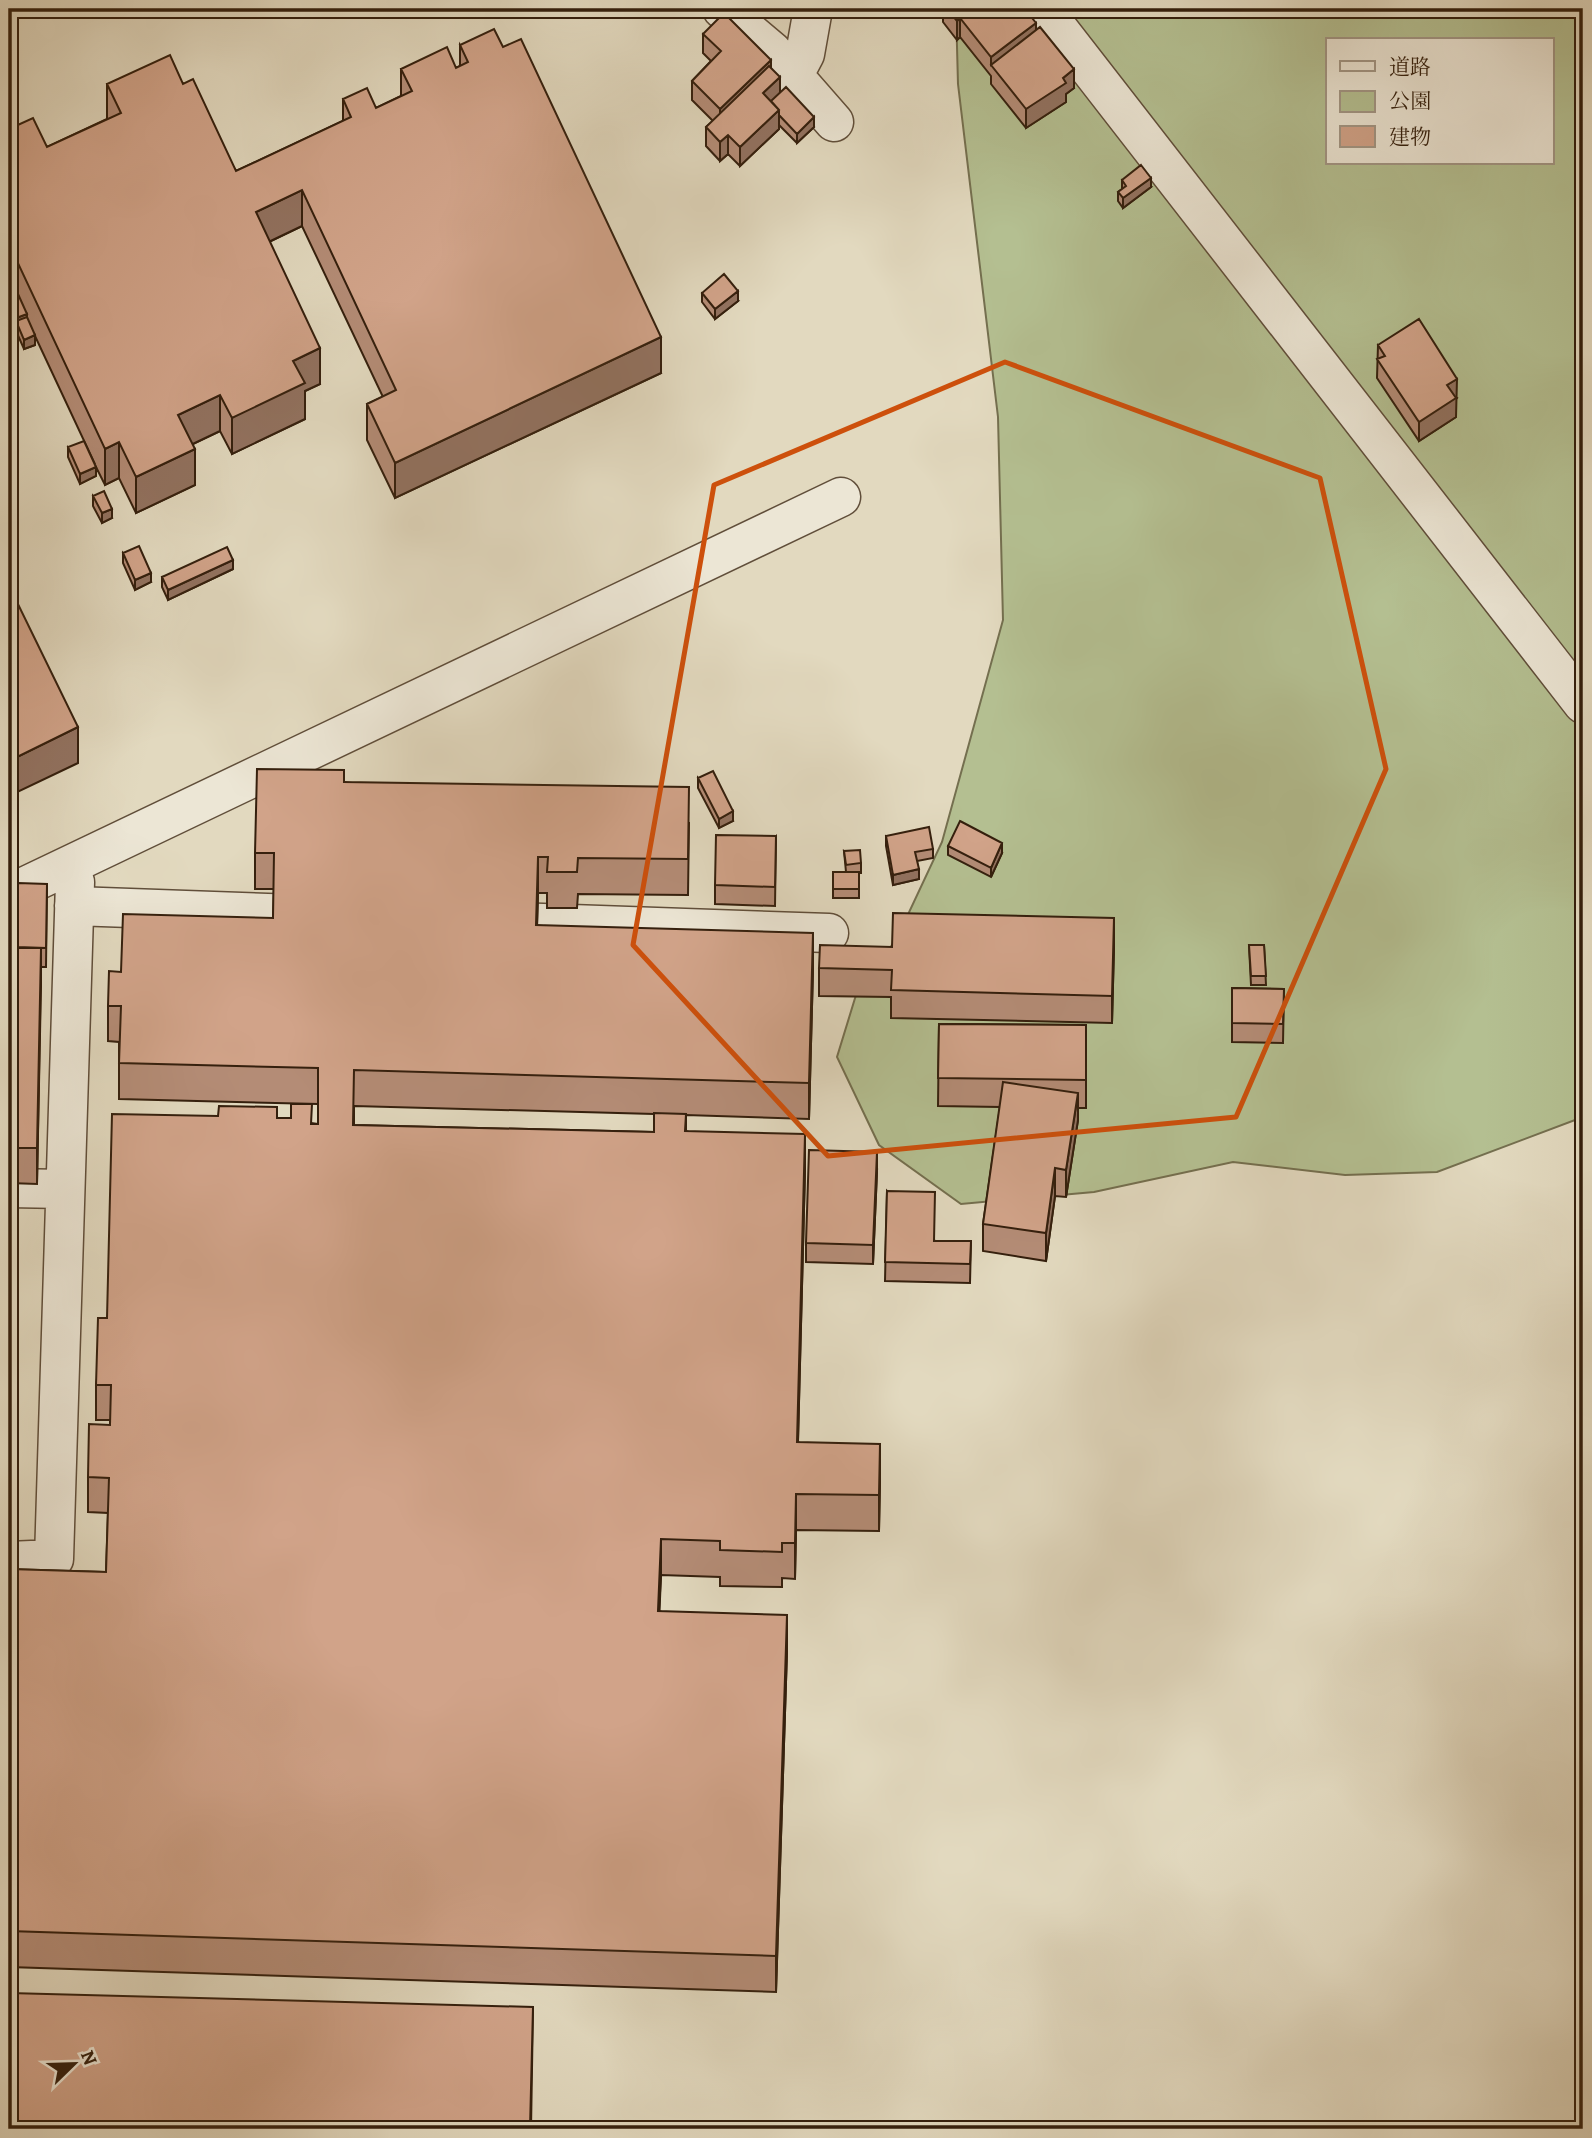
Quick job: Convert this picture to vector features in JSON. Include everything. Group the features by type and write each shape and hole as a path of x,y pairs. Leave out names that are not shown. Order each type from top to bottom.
{"street":[{"path":"722,9 772,51 834,122"},
{"path":"794,75 805,54 813,9"},
{"path":"1043,9 1583,704"},
{"path":"9,894 841,497"},
{"path":"9,1561 54,1559 76,862"},
{"path":"74,906 354,916"},
{"path":"452,920 830,933"},
{"path":"9,1188 64,1189"}],"highlighted area":[{"path":"1005,362 1320,478 1386,769 1236,1117 828,1156 633,945 714,485"}],"green space":[{"path":"956,9 1583,9 1583,1117 1437,1172 1345,1175 1233,1162 1094,1192 961,1204 879,1145 837,1057 856,995 897,938 942,842 1003,620 998,417 958,84"}],"building":[{"path":"947,9 1025,9 1036,23 991,57 960,18 957,21"},
{"path":"724,13 771,60 720,109 692,81 721,51 703,34"},
{"path":"1040,27 1074,69 1063,78 1066,83 1026,109 991,65"},
{"path":"494,29 503,47 521,39 661,337 395,463 367,404 396,390 302,190 256,212 320,348 293,361 305,383 232,418 220,395 178,415 195,449 136,477 119,442 105,449 9,244 9,129 33,118 47,147 121,113 107,84 170,55 183,84 193,79 236,171 351,117 343,99 367,88 376,108 412,91 401,69 447,47 456,68 468,62 460,45"},
{"path":"769,66 780,77 763,93 779,110 740,147 728,135 720,142 706,127"},
{"path":"786,87 814,117 797,134 779,115 779,110 771,101"},
{"path":"1141,165 1151,178 1123,198 1118,192 1126,186 1122,180"},
{"path":"9,274 27,314 11,320 9,314"},
{"path":"724,274 738,291 715,309 702,293"},
{"path":"27,317 35,335 24,340 16,321"},
{"path":"1419,319 1457,379 1447,385 1456,398 1419,422 1377,359 1385,356 1378,345"},
{"path":"84,441 96,467 80,474 68,447"},
{"path":"104,491 112,509 102,513 93,496"},
{"path":"139,546 151,573 135,580 123,553"},
{"path":"227,547 233,560 168,590 162,577"},
{"path":"14,596 78,727 9,761 9,599"},
{"path":"257,769 344,770 344,782 689,787 688,859 578,858 577,872 547,872 548,857 538,857 536,925 813,933 809,1083 354,1070 353,1125 654,1132 654,1113 686,1114 685,1131 805,1134 797,1442 880,1444 879,1495 796,1494 795,1543 782,1543 782,1552 720,1550 720,1541 661,1539 658,1611 787,1615 776,1956 9,1931 9,1569 106,1572 109,1478 88,1477 89,1424 110,1425 111,1385 96,1385 98,1318 107,1318 112,1114 218,1116 219,1106 277,1107 277,1118 291,1118 291,1104 312,1104 311,1124 318,1124 318,1068 119,1063 121,1006 108,1006 109,971 121,972 123,914 273,918 274,853 255,853"},
{"path":"713,771 733,811 719,819 698,778"},
{"path":"960,821 1002,843 991,868 948,846"},
{"path":"929,827 933,849 915,852 919,869 893,875 886,836"},
{"path":"716,835 776,836 775,887 715,885"},
{"path":"860,850 861,863 846,865 844,851"},
{"path":"833,872 859,872 859,889 833,889"},
{"path":"18,883 47,884 46,948 17,947"},
{"path":"893,913 1114,918 1112,996 891,990 892,970 819,968 820,945 892,947"},
{"path":"1249,945 1264,945 1266,976 1251,976"},
{"path":"9,948 41,948 37,1148 9,1148"},
{"path":"1232,988 1284,989 1283,1024 1232,1023"},
{"path":"939,1024 1086,1025 1086,1080 938,1078"},
{"path":"1003,1082 1078,1093 1066,1170 1055,1168 1046,1233 983,1224"},
{"path":"809,1150 877,1152 873,1245 806,1243"},
{"path":"887,1191 935,1192 934,1241 971,1241 970,1264 885,1262"},
{"path":"9,1993 533,2007 530,2129 9,2129"}]}
